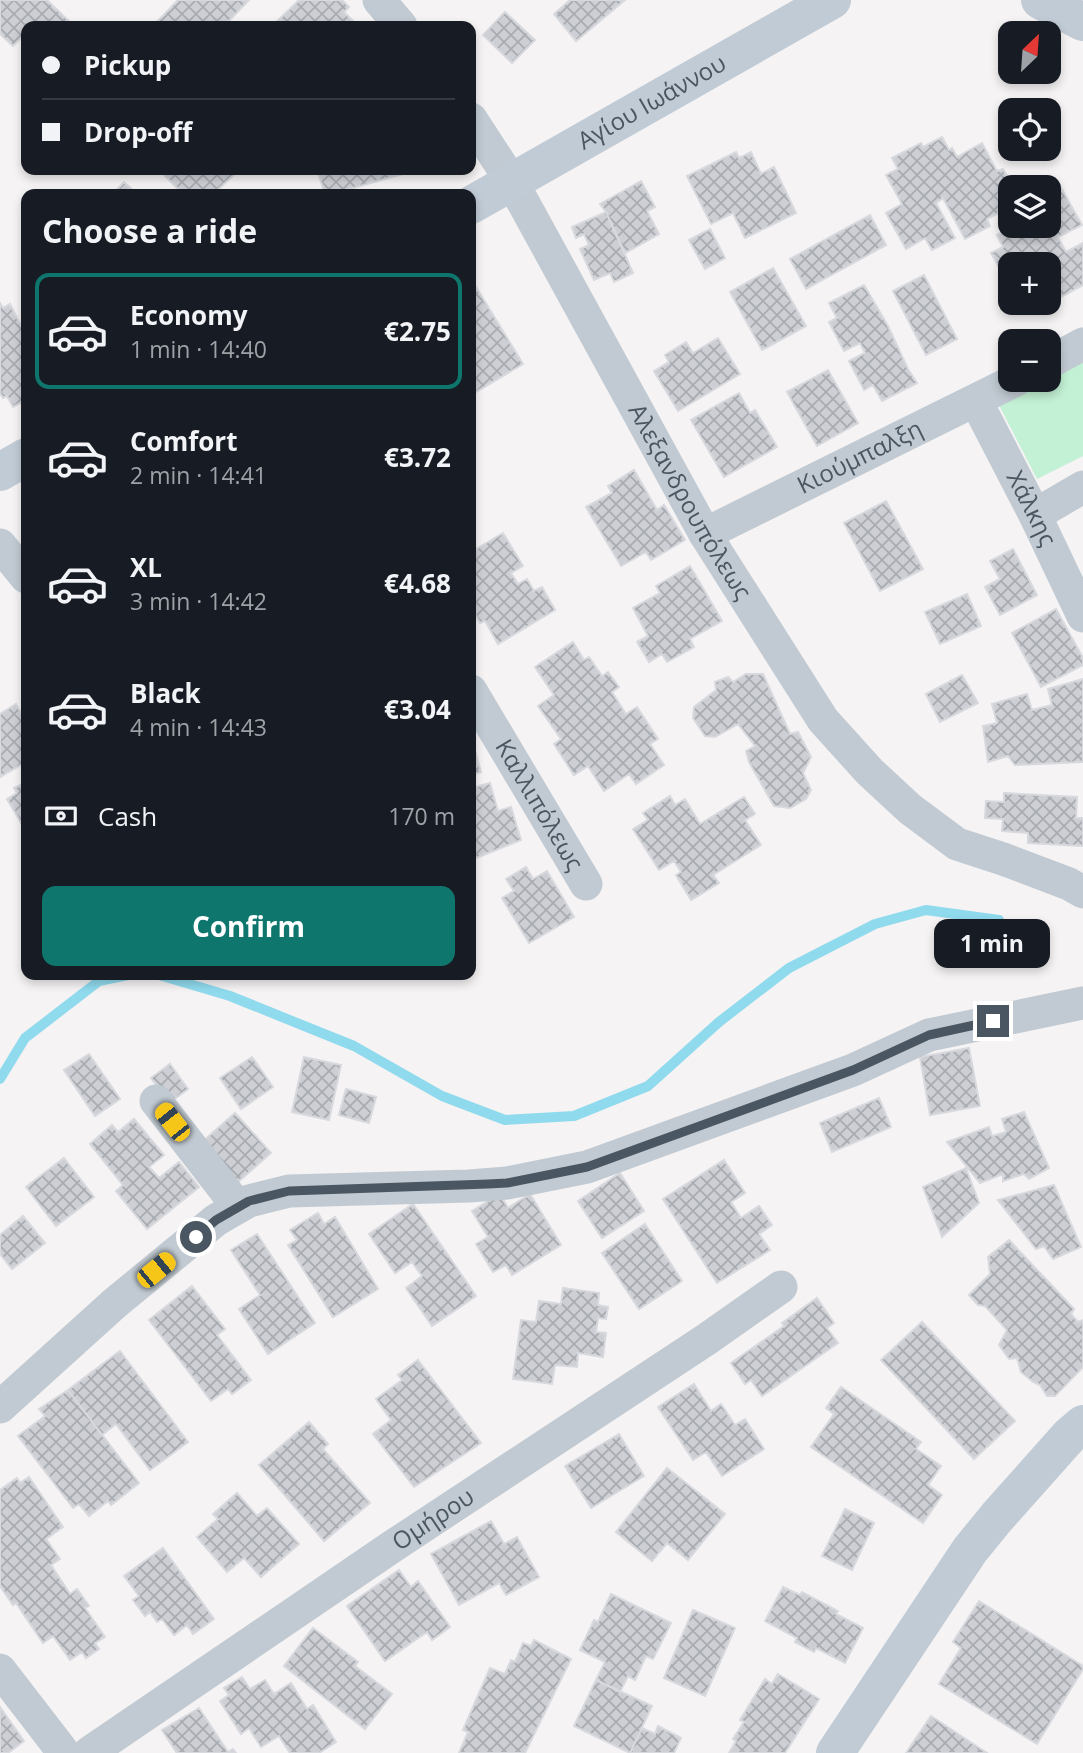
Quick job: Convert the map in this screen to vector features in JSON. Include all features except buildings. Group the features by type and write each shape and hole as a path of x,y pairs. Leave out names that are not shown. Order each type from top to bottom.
{"street":[{"path":"379,0 397,21"},
{"name":"Αγίου Ιωάννου","path":"476,202 832,0"},
{"name":"Αλεξανδρουπόλεως","path":"476,127 512,182 705,534 823,720 890,791 957,844 1047,876 1083,892"},
{"path":"1061,356 1083,344"},
{"name":"Κιούμπαλξη","path":"705,534 998,389"},
{"name":"Χάλκης","path":"976,401 1035,515 1083,617"},
{"path":"0,472 21,460"},
{"path":"1035,515 1083,487"},
{"path":"0,545 21,571"},
{"name":"Καλλιπόλεως","path":"476,699 586,884"},
{"path":"0,1407 115,1303 216,1220 249,1201 289,1191 507,1183 587,1167 853,1070 929,1035 1083,1003"},
{"path":"156,1101 239,1207"},
{"name":"Ομήρου","path":"89,1753 781,1287"},
{"path":"835,1753 970,1550 1070,1435 1083,1424"},
{"path":"0,1670 64,1753"}],"green space":[{"path":"1083,362 1083,456 1037,479 999,405 1024,392 1061,392 1061,373"}],"waterway":[{"path":"176,980 230,996 354,1046 442,1096 505,1120 574,1116 648,1086 719,1022 789,968 875,924 926,910 999,920"},
{"path":"0,1079 25,1038 104,980"}],"route":[{"path":"196,1237 216,1220 249,1201 289,1191 507,1183 587,1167 853,1070 929,1035 993,1021"}]}
